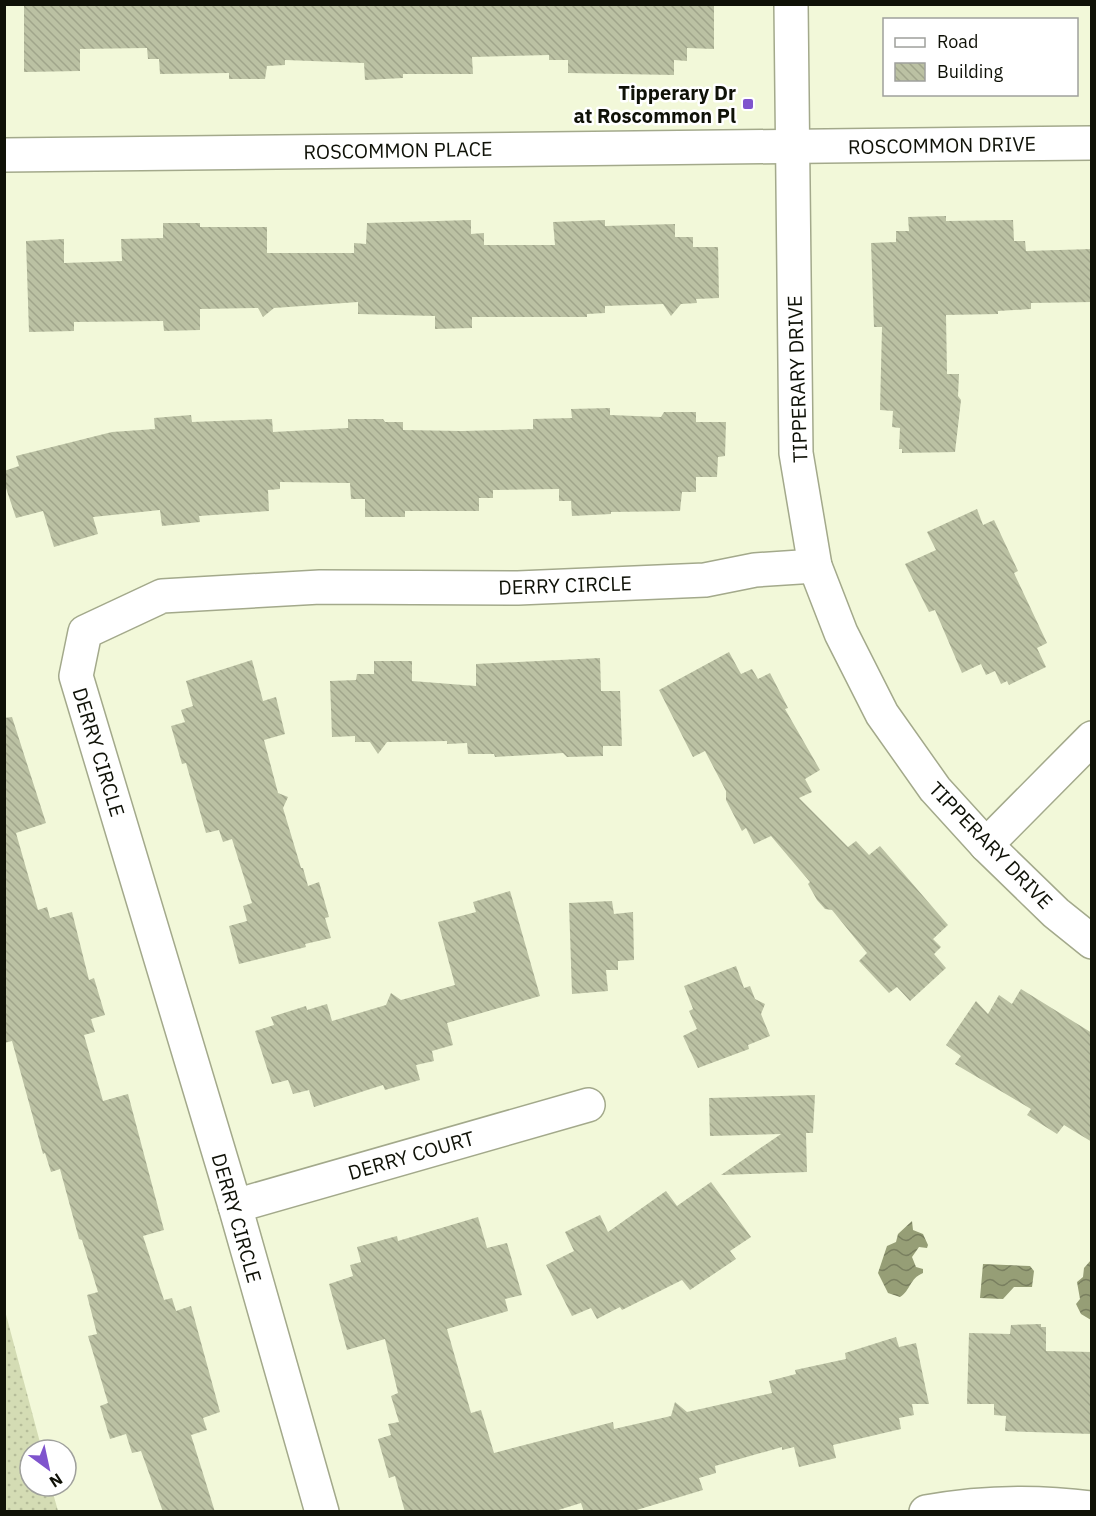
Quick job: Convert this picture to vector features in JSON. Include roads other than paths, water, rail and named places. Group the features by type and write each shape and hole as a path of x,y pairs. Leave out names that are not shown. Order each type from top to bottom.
{"street":[{"name":"TIPPERARY DRIVE","path":"790,4 796,453 815,566 841,633 882,714 935,789 986,845 1056,913 1092,942"},
{"name":"ROSCOMMON DRIVE","path":"792,147 1092,143"},
{"name":"ROSCOMMON PLACE","path":"4,155 792,147"},
{"name":"DERRY CIRCLE","path":"322,1512 235,1206 76,676 85,632 162,596 320,587 518,588 693,580 755,570 815,566"},
{"path":"986,845 1092,738"},
{"name":"DERRY COURT","path":"235,1206 588,1105"},
{"path":"926,1512 969,1504 1064,1504 1092,1508"}],"water":[{"path":"912,1221 913,1230 923,1234 928,1245 927,1248 919,1247 912,1257 916,1267 923,1269 923,1273 915,1278 900,1297 888,1293 878,1273 887,1246 896,1242 898,1234"},
{"path":"1091,1260 1091,1320 1081,1314 1076,1304 1080,1299 1077,1282 1083,1277 1084,1268"},
{"path":"983,1264 1030,1266 1034,1271 1032,1287 1014,1287 1003,1299 980,1298"}],"place":[{"name":"Tipperary Dr at Roscommon Pl","path":"748,104"}]}
